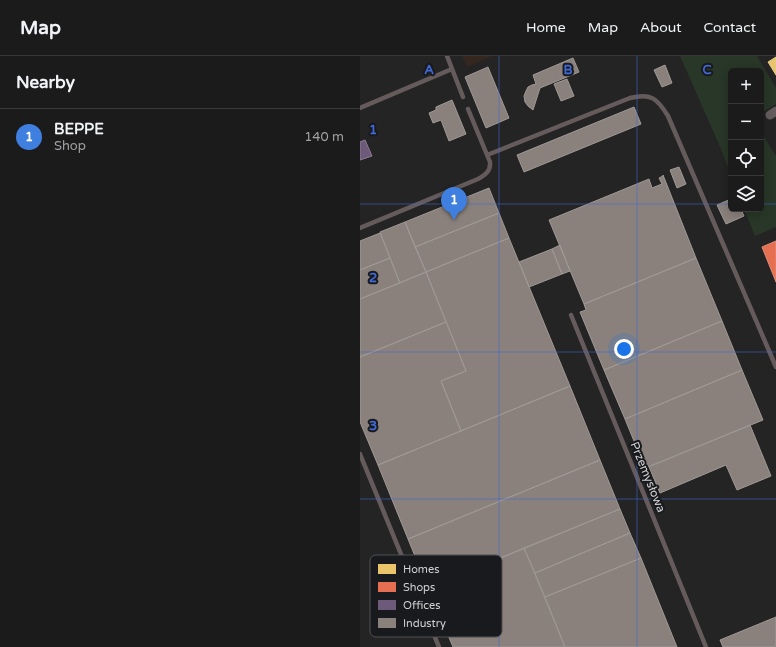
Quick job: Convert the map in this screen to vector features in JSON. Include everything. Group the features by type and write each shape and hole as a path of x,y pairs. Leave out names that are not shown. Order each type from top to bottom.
{"lane":[{"path":"447,56 463,97"},
{"path":"360,108 452,69"},
{"path":"487,155 626,100 640,96 649,97 656,100 663,107 668,116 776,367"},
{"path":"360,228 482,176 490,169 490,162 468,109"},
{"name":"Przemysłowa","path":"571,315 706,647"},
{"path":"360,454 402,555"},
{"path":"436,637 440,647"}],"shaded area":[{"path":"462,56 492,56 467,67"}],"green space":[{"path":"680,56 757,56 776,88 776,104 764,111 764,68 728,68 728,167"},
{"path":"764,137 776,156 776,227 755,236 745,212 764,212"}],"building: Homes":[{"path":"776,57 776,75 768,62"}],"building: Shops":[{"path":"776,241 776,282 762,247"}],"building: Offices":[{"path":"365,140 372,156 360,160 360,142"}],"building: Industry":[{"path":"573,58 579,72 540,88 533,110 528,106 525,102 524,96 528,87 536,84 533,75"},
{"path":"665,65 672,83 662,87 654,70"},
{"path":"488,67 509,118 486,128 465,77"},
{"path":"567,79 574,96 561,101 554,84"},
{"path":"452,100 466,134 449,141 441,120 433,123 429,113 436,110 436,107"},
{"path":"634,107 641,124 524,172 517,155"},
{"path":"679,167 686,184 677,188 670,170"},
{"path":"663,175 696,258 584,304 549,220 649,179 652,188 662,184 659,178"},
{"path":"489,188 499,213 415,247 405,222"},
{"path":"728,200 728,212 742,212 744,216 726,224 717,205"},
{"path":"499,213 509,238 426,272 415,247"},
{"path":"405,222 426,272 400,283 380,232"},
{"path":"380,233 390,258 360,270 360,241"},
{"path":"509,238 570,386 461,431 441,381 466,371 426,272"},
{"path":"560,245 570,271 562,274 552,249"},
{"path":"552,249 562,274 529,287 519,262"},
{"path":"390,258 400,283 360,299 360,270"},
{"path":"696,258 722,321 604,370 580,312 586,310 584,304"},
{"path":"426,272 446,322 360,357 360,299"},
{"path":"722,321 742,370 625,419 604,370"},
{"path":"446,322 466,371 441,381 461,431 378,465 360,422 360,357"},
{"path":"742,370 763,420 645,468 625,419"},
{"path":"570,386 600,460 408,539 378,465"},
{"path":"750,425 771,476 737,490 726,465 660,493 649,467"},
{"path":"600,460 620,509 502,558 502,555 415,555 408,539"},
{"path":"620,509 630,533 535,573 524,548"},
{"path":"630,533 641,558 545,597 535,573"},
{"path":"524,548 565,647 453,647 449,637 502,637 502,557"},
{"path":"641,558 677,647 565,647 545,597"},
{"path":"776,617 776,646 723,647 720,640"}],"place":[{"name":"BEPPE","path":"454,220"}]}
